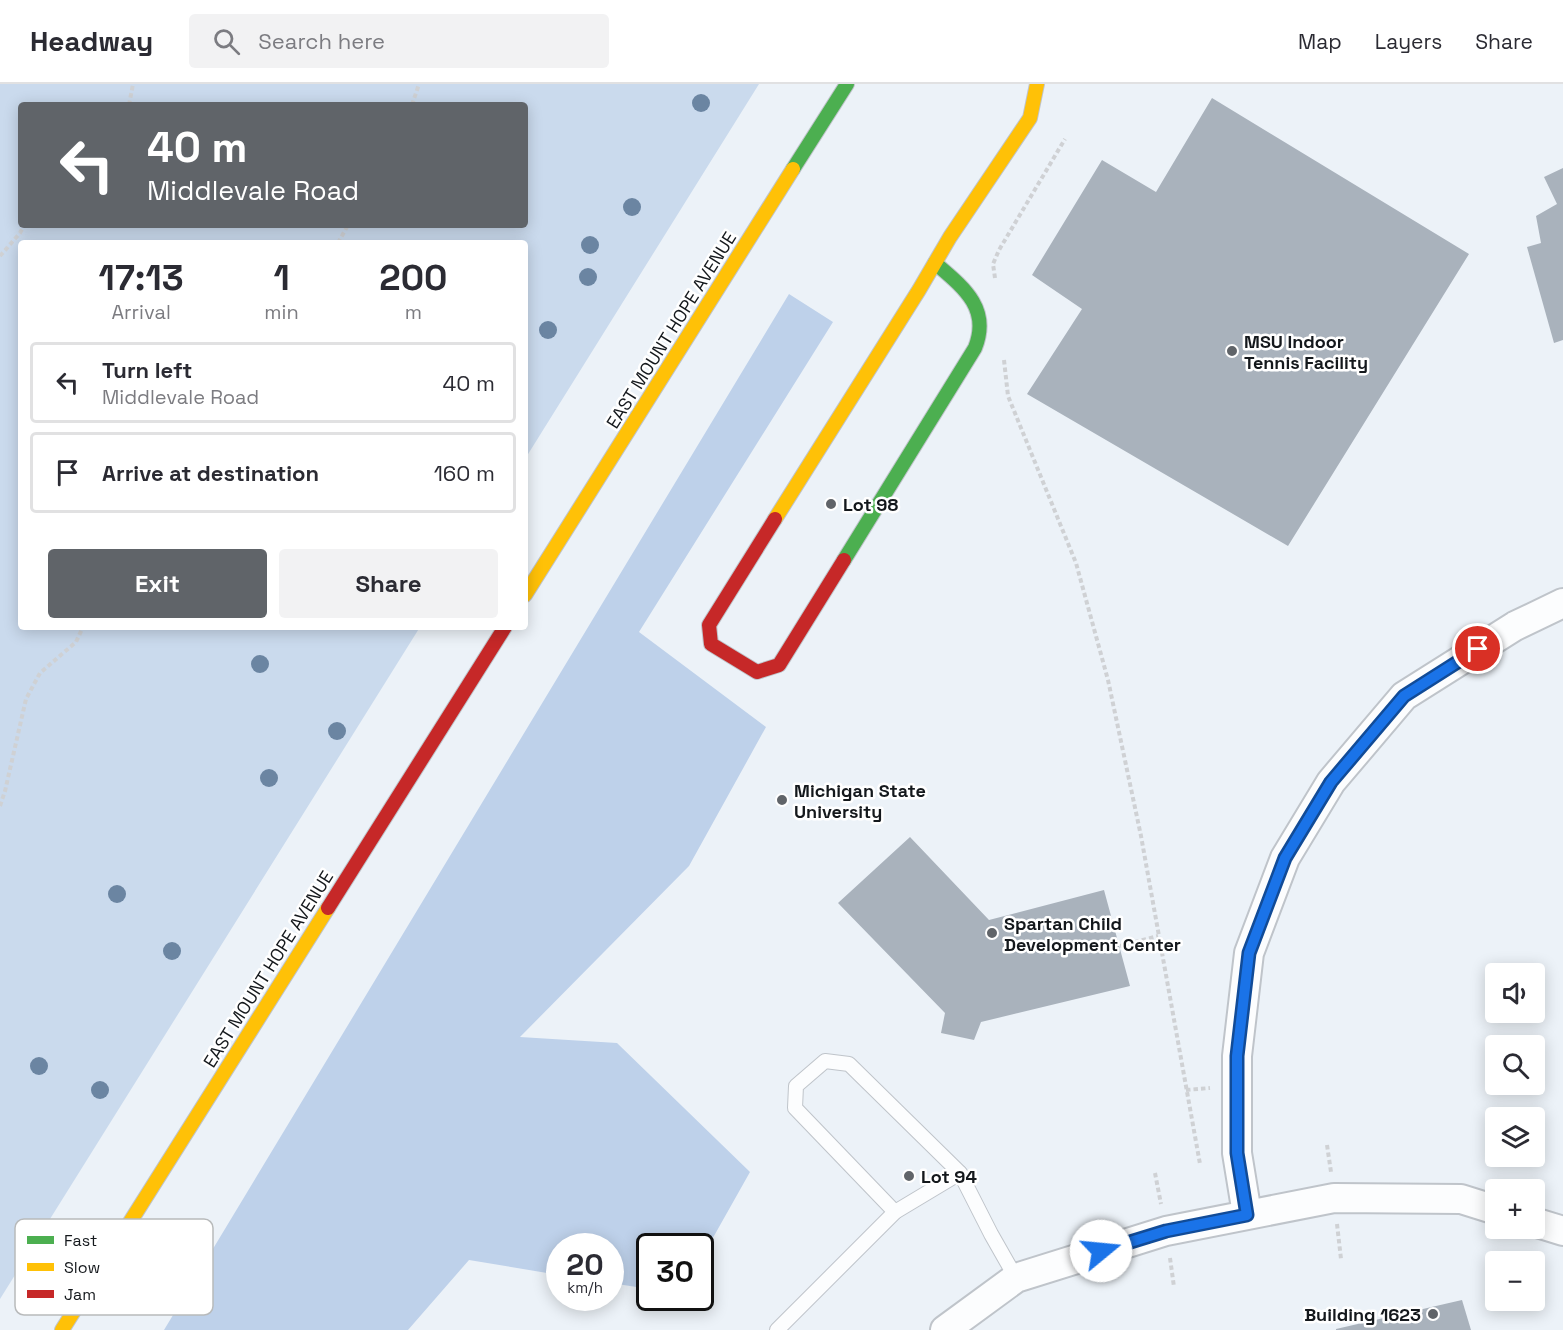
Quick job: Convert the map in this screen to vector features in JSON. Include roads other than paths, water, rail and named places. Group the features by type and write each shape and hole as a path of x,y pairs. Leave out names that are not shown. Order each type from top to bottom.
{"street":[{"name":"EAST MOUNT HOPE AVENUE","path":"528,590 846,84"},
{"path":"935,263 959,283 977,307 981,328 975,348 779,665 757,672 711,644 709,625 950,237 1030,118 1037,84"},
{"path":"1247,1215 1237,1153 1237,1056 1249,953 1285,858 1331,782 1404,696 1515,626 1563,603"},
{"name":"EAST MOUNT HOPE AVENUE","path":"132,1219 503,630"},
{"path":"945,1330 1016,1278 1166,1231 1335,1198 1461,1199 1485,1207"},
{"path":"1545,1225 1563,1231"},
{"name":"EAST MOUNT HOPE AVENUE","path":"62,1330 71,1315"}],"lane":[{"path":"895,1212 795,1108 796,1086 825,1061 849,1064 960,1173 990,1234 1016,1278"},
{"path":"777,1330 895,1212 960,1173"}],"place":[{"name":"MSU Indoor Tennis Facility","path":"1232,351"},
{"name":"Lot 98","path":"831,504"},
{"name":"Michigan State University","path":"782,800"},
{"name":"Spartan Child Development Center","path":"992,933"},
{"name":"Lot 94","path":"909,1176"},
{"name":"Building 1623","path":"1433,1314"}]}
